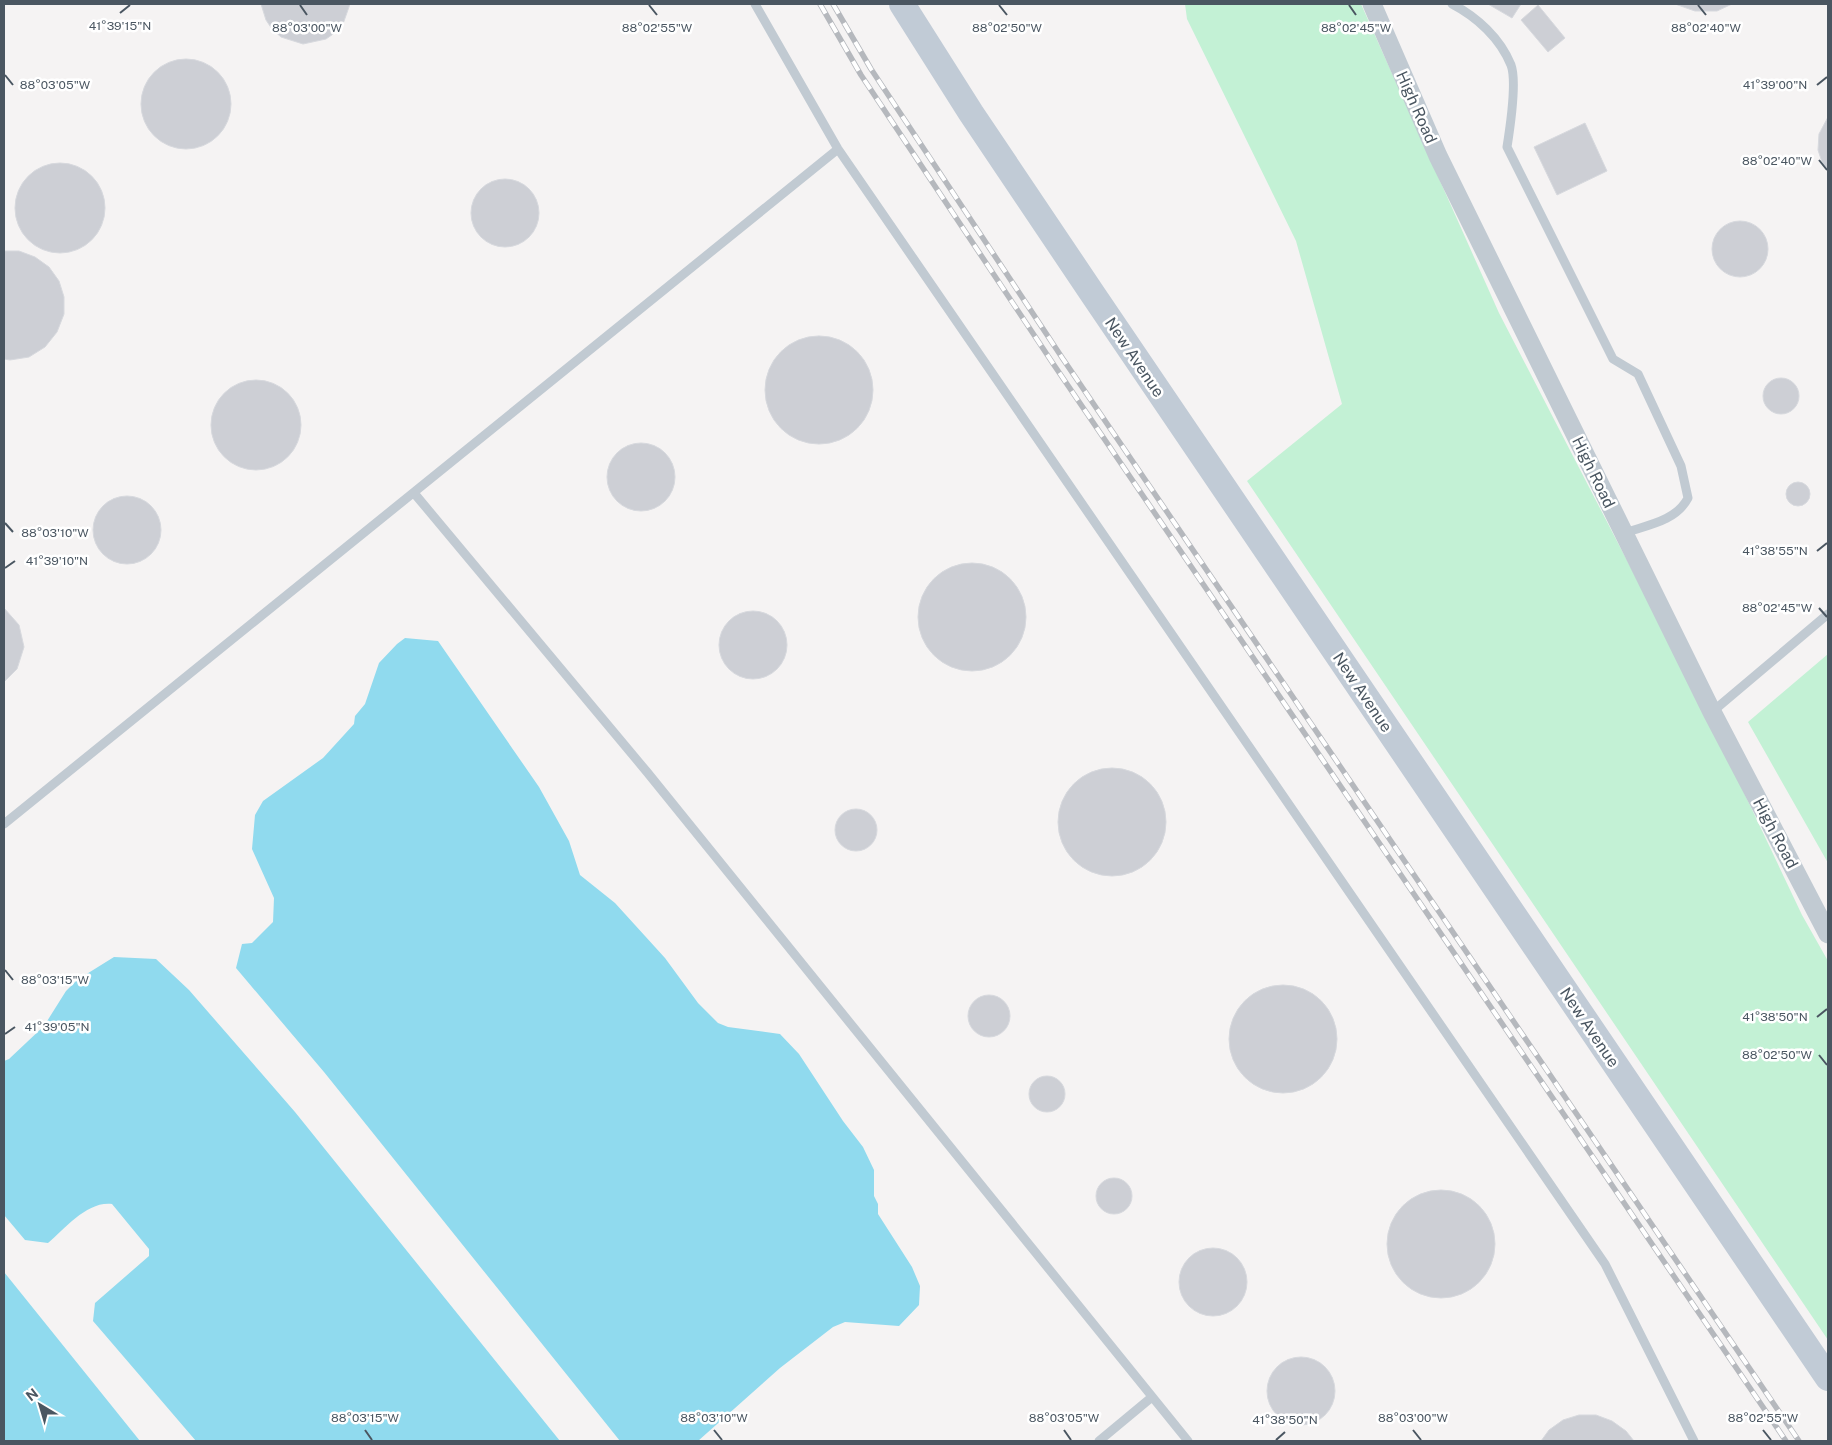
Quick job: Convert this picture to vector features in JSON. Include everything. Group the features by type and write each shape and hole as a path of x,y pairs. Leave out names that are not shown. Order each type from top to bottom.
{"main road":[{"name":"New Avenue","path":"902,4 971,113 1828,1378"}],"street":[{"name":"High Road","path":"1372,4 1438,156 1712,712 1828,934"}],"lane":[{"path":"755,4 838,149 1605,1264 1694,1441"},
{"path":"1452,4 1468,12 1488,30 1511,66 1512,107 1507,146 1613,359 1638,374 1681,466 1688,498 1683,508 1671,517 1624,533"},
{"path":"4,824 838,149"},
{"path":"414,493 653,779 1188,1441"},
{"path":"1712,712 1828,614"},
{"path":"1099,1441 1152,1397"}],"green space":[{"path":"1185,4 1361,4 1499,313 1710,721 1802,915 1828,961 1828,1340 1247,481 1342,404 1296,241 1187,19"},
{"path":"1828,654 1828,863 1748,722"}],"water":[{"path":"405,638 438,641 539,787 569,841 580,875 615,903 665,958 698,1003 718,1023 728,1027 780,1034 799,1054 843,1121 863,1147 874,1170 874,1196 878,1204 878,1214 912,1267 920,1286 919,1305 899,1326 845,1322 833,1327 780,1368 698,1441 620,1441 324,1072 236,968 242,944 252,943 273,922 274,898 252,849 255,815 263,801 323,758 354,724 355,716 365,704 379,663"},
{"path":"114,957 156,959 189,990 295,1112 560,1441 196,1441 93,1321 95,1303 149,1256 149,1249 112,1204 103,1204 86,1211 48,1243 25,1240 4,1215 4,1061 9,1059 44,1026 66,991 77,980"},
{"path":"4,1272 140,1441 4,1441"}],"building":[{"path":"261,4 350,4 343,24 336,32 326,39 303,44 281,37 272,29 266,20"},
{"path":"1488,4 1521,4 1512,18"},
{"path":"1675,4 1732,4 1717,11 1695,11"},
{"path":"1538,5 1565,38 1548,52 1521,20"},
{"path":"186,59 203,63 218,72 227,87 231,104 227,121 218,136 203,145 186,149 169,145 154,136 145,121 141,104 145,87 154,72 169,63"},
{"path":"1828,117 1828,172 1823,165 1818,150 1819,134"},
{"path":"1585,123 1607,171 1557,195 1534,147"},
{"path":"60,163 77,167 92,176 101,191 105,208 101,225 92,240 77,249 60,253 43,249 28,240 19,225 15,208 19,191 28,176 43,167"},
{"path":"505,179 518,182 529,189 536,200 539,213 536,226 529,237 518,244 505,247 492,244 481,237 474,226 471,213 474,200 481,189 492,182"},
{"path":"1740,221 1751,223 1760,229 1766,238 1768,249 1766,260 1760,269 1751,275 1740,277 1729,275 1720,269 1714,260 1712,249 1714,238 1720,229 1729,223"},
{"path":"4,251 19,251 35,257 49,267 59,281 64,297 64,314 57,332 45,347 29,357 10,360 4,359"},
{"path":"819,336 840,340 857,352 869,369 873,390 869,411 857,428 840,440 819,444 798,440 781,428 769,411 765,390 769,369 781,352 798,340"},
{"path":"1781,378 1788,379 1794,383 1798,389 1798,403 1794,409 1788,413 1781,414 1774,413 1768,409 1764,403 1763,396 1764,389 1768,383 1774,379"},
{"path":"256,380 273,384 288,393 297,408 301,425 297,442 288,457 273,466 256,470 239,466 224,457 215,442 211,425 215,408 224,393 239,384"},
{"path":"641,443 654,446 665,453 672,464 675,477 672,490 665,501 654,508 641,511 628,508 617,501 610,490 607,477 610,464 617,453 628,446"},
{"path":"1798,482 1807,485 1810,494 1807,503 1798,506 1789,503 1786,494 1789,485"},
{"path":"127,496 140,499 151,506 158,517 161,530 158,543 151,554 140,561 127,564 114,561 103,554 96,543 93,530 96,517 103,506 114,499"},
{"path":"972,563 993,567 1010,579 1022,596 1026,617 1022,638 1010,655 993,667 972,671 951,667 934,655 922,638 918,617 922,596 934,579 951,567"},
{"path":"4,608 19,625 24,647 17,669 4,682"},
{"path":"753,611 766,614 777,621 784,632 787,645 784,658 777,669 766,676 753,679 740,676 729,669 722,658 719,645 722,632 729,621 740,614"},
{"path":"1112,768 1133,772 1150,784 1162,801 1166,822 1162,843 1150,860 1133,872 1112,876 1091,872 1074,860 1062,843 1058,822 1062,801 1074,784 1091,772"},
{"path":"856,809 871,815 877,830 871,845 856,851 841,845 835,830 841,815"},
{"path":"1283,985 1304,989 1321,1001 1333,1018 1337,1039 1333,1060 1321,1077 1304,1089 1283,1093 1262,1089 1245,1077 1233,1060 1229,1039 1233,1018 1245,1001 1262,989"},
{"path":"989,995 1004,1001 1010,1016 1004,1031 989,1037 974,1031 968,1016 974,1001"},
{"path":"1047,1076 1054,1077 1060,1081 1064,1087 1064,1101 1060,1107 1054,1111 1047,1112 1040,1111 1034,1107 1030,1101 1029,1094 1030,1087 1034,1081 1040,1077"},
{"path":"1114,1178 1121,1179 1127,1183 1131,1189 1131,1203 1127,1209 1121,1213 1114,1214 1107,1213 1101,1209 1097,1203 1096,1196 1097,1189 1101,1183 1107,1179"},
{"path":"1441,1190 1462,1194 1479,1206 1491,1223 1495,1244 1491,1265 1479,1282 1462,1294 1441,1298 1420,1294 1403,1282 1391,1265 1387,1244 1391,1223 1403,1206 1420,1194"},
{"path":"1213,1248 1226,1251 1237,1258 1244,1269 1247,1282 1244,1295 1237,1306 1226,1313 1213,1316 1200,1313 1189,1306 1182,1295 1179,1282 1182,1269 1189,1258 1200,1251"},
{"path":"1301,1357 1314,1360 1325,1367 1332,1378 1335,1391 1332,1404 1325,1415 1314,1422 1301,1425 1288,1422 1277,1415 1270,1404 1267,1391 1270,1378 1277,1367 1288,1360"},
{"path":"1579,1415 1596,1415 1612,1421 1626,1431 1634,1441 1541,1441 1549,1430 1563,1420"}],"railway":[{"path":"820,4 861,75 1054,365 1786,1441"},
{"path":"833,4 871,69 1063,359 1799,1441"}]}
